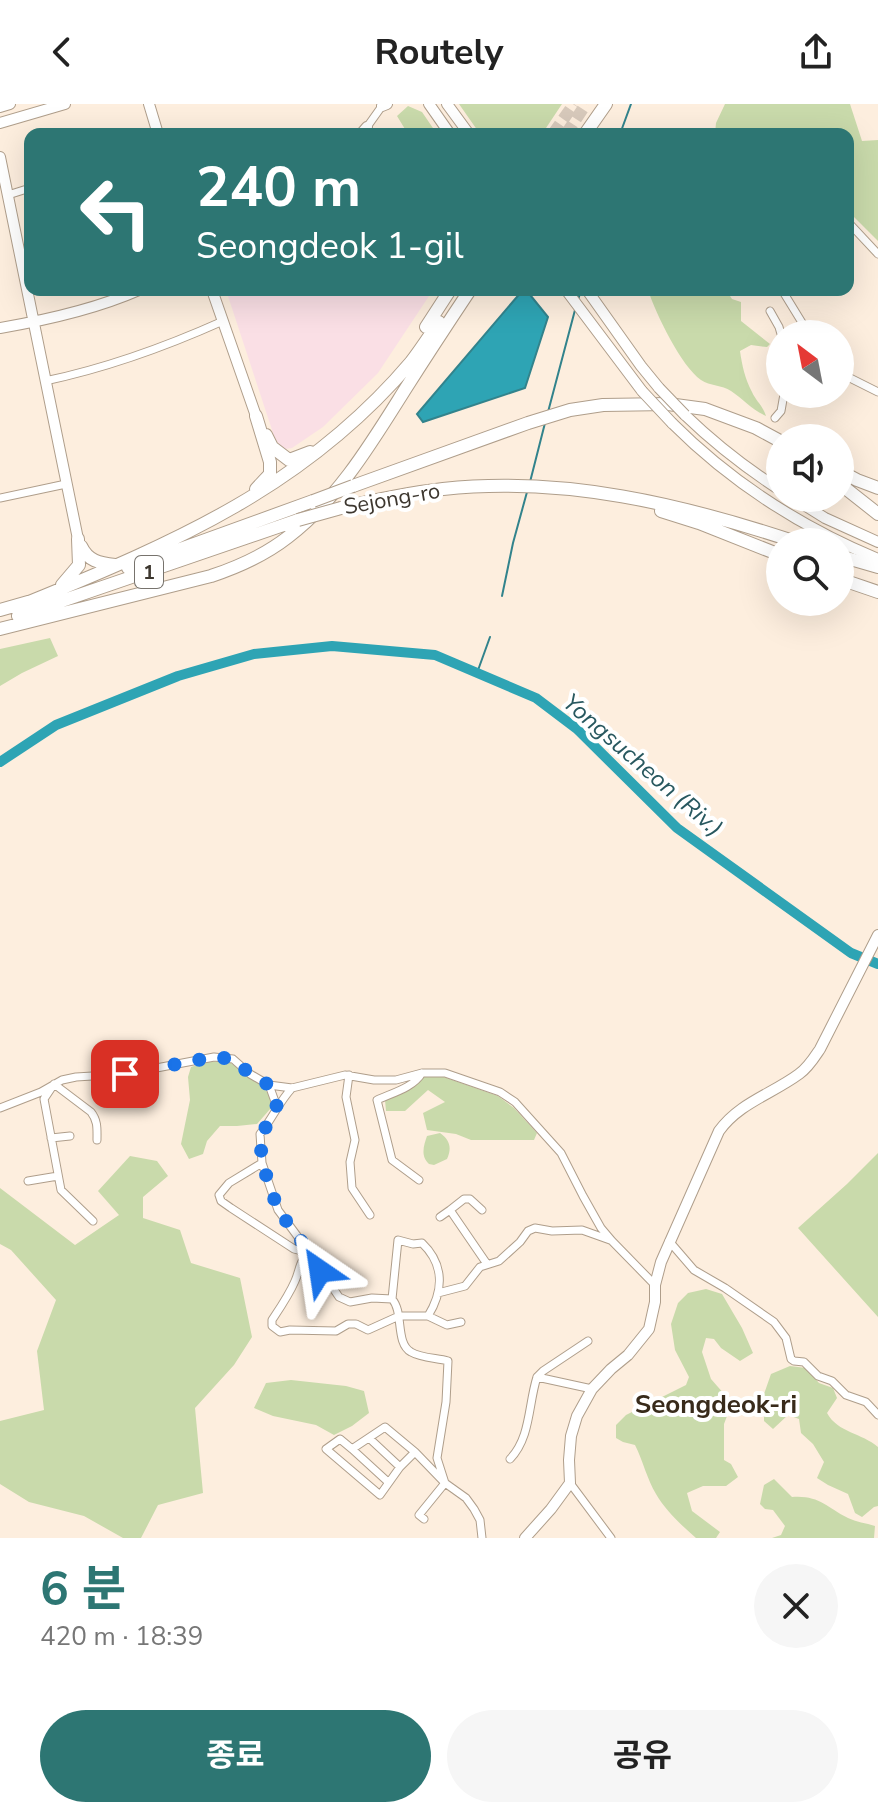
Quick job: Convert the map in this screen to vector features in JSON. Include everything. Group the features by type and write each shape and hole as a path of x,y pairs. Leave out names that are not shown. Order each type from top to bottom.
{"highway":[{"path":"589,128 606,104"},
{"path":"358,417 446,296"},
{"path":"29,602 163,544 233,508 331,442 382,394 413,359 458,296"},
{"path":"375,437 466,296"},
{"path":"0,629 186,584 236,568 286,539 335,492 426,369 475,296"},
{"name":"Sejong-ro","path":"0,610 105,576 570,410 623,403 687,405 766,432"},
{"path":"256,416 272,447 289,460 331,442"},
{"path":"233,508 270,474 270,462 256,416"},
{"path":"854,477 878,488"},
{"name":"Sejong-ro","path":"0,622 298,520 341,508 444,489 510,486 612,493 711,515 766,532"},
{"path":"572,490 667,512 766,550"},
{"path":"854,495 878,514"},
{"path":"78,539 82,550 93,561 115,565"},
{"path":"54,591 69,579 79,565 78,539"},
{"path":"854,560 878,567"},
{"path":"854,584 878,592"}],"street":[{"path":"0,107 10,104"},
{"path":"0,123 65,104"},
{"path":"149,104 156,128"},
{"path":"447,104 465,128"},
{"path":"366,128 384,105"},
{"path":"429,105 446,128"},
{"path":"0,134 13,120"},
{"path":"0,157 24,273"},
{"path":"8,195 24,190"},
{"path":"854,228 878,254"},
{"path":"29,296 78,539"},
{"path":"0,328 34,322 122,296"},
{"path":"214,296 256,416"},
{"path":"570,296 642,391 672,423 739,482 816,530 878,559"},
{"path":"591,296 659,388 685,415 766,481"},
{"path":"785,296 799,320"},
{"path":"770,311 775,320"},
{"path":"45,381 163,347 223,321"},
{"path":"854,380 878,392"},
{"path":"775,418 782,408"},
{"path":"0,498 66,484"},
{"path":"815,512 878,542"},
{"path":"611,1538 570,1483 571,1436 577,1416 600,1379 628,1355 649,1329 655,1285 669,1241 719,1131 728,1119 800,1074 810,1064 878,935"},
{"path":"0,1108 76,1077 125,1074 214,1057 233,1059 269,1085 292,1088 349,1075 374,1080 396,1080 422,1073 459,1076 500,1092 515,1102 561,1153 601,1228 655,1285"},
{"path":"419,1180 392,1160 377,1100 407,1086 422,1073"},
{"path":"349,1075 346,1097 355,1140 350,1162 352,1188 370,1215"},
{"path":"54,1084 44,1099 61,1190 93,1221"},
{"path":"54,1084 91,1112 97,1125 97,1140"},
{"path":"269,1085 277,1107"},
{"path":"292,1088 260,1134 262,1163 278,1210 339,1297 350,1302 372,1298 392,1299 398,1305 405,1347 411,1352 448,1361 446,1402 437,1458 445,1483"},
{"path":"51,1138 70,1136"},
{"path":"262,1163 229,1183 219,1195 221,1201 294,1249 310,1253"},
{"path":"28,1181 58,1176"},
{"path":"440,1217 464,1199 470,1199 482,1210"},
{"path":"450,1210 487,1264"},
{"path":"438,1293 465,1286 480,1267 499,1261 528,1231 535,1228 582,1230 612,1241"},
{"path":"392,1299 398,1240 422,1243 439,1267 438,1293 428,1316"},
{"path":"669,1241 694,1270 774,1322 786,1338 791,1359 804,1362 846,1395 866,1402 878,1415"},
{"path":"310,1253 304,1256 297,1278 272,1320 272,1326 280,1332 336,1331 348,1324 368,1330 399,1316 428,1316 447,1325 461,1322"},
{"path":"510,1459 521,1444 537,1377 588,1341"},
{"path":"537,1377 592,1389"},
{"path":"352,1449 385,1427 445,1483 466,1498 480,1520 482,1538"},
{"path":"369,1438 400,1467"},
{"path":"388,1482 340,1439 326,1449 380,1495 415,1452"},
{"path":"424,1519 419,1515 445,1483"},
{"path":"525,1538 570,1483"}],"shaded area":[{"path":"228,296 429,296 378,373 323,427 292,448 285,449 274,436"}],"green space":[{"path":"459,104 562,104 546,128 476,128"},
{"path":"725,104 850,104 862,141 878,140 878,241 854,217 854,128 716,128"},
{"path":"408,106 422,112 433,128 404,128 397,116"},
{"path":"650,296 730,296 741,302 741,321 766,341 766,347 751,345 740,351 747,382 766,416 731,391 701,380 685,363"},
{"path":"50,638 58,656 0,686 0,649"},
{"path":"209,1061 231,1063 263,1087 271,1097 271,1108 257,1124 220,1126 207,1141 203,1154 189,1159 181,1144 190,1100 188,1077 191,1067"},
{"path":"422,1076 441,1076 498,1096 537,1133 534,1140 471,1140 456,1134 427,1130 423,1113 445,1102 428,1090 405,1111 386,1111 385,1100"},
{"path":"440,1133 448,1141 449,1155 434,1165 429,1164 424,1154 427,1136"},
{"path":"878,1153 878,1317 798,1228"},
{"path":"130,1156 157,1161 168,1176 143,1197 143,1218 180,1230 191,1263 240,1278 252,1337 234,1365 195,1408 203,1493 158,1505 141,1538 123,1538 84,1516 29,1502 0,1484 0,1421 44,1410 37,1351 56,1300 11,1250 0,1244 0,1188 75,1245 119,1215 98,1191"},
{"path":"706,1289 722,1294 753,1353 740,1361 714,1339 706,1338 702,1352 711,1379 732,1403 724,1424 724,1460 731,1464 738,1477 726,1486 703,1486 687,1493 692,1511 720,1532 716,1538 696,1538 660,1500 635,1445 616,1438 616,1425 626,1415 686,1385 689,1377 675,1350 671,1324 678,1303 688,1293"},
{"path":"790,1366 806,1368 819,1383 833,1388 837,1398 827,1413 832,1420 878,1447 878,1506 862,1517 855,1513 848,1494 817,1478 824,1462 813,1444 801,1433 799,1419 788,1415 773,1429 764,1421 764,1394 771,1374"},
{"path":"291,1380 364,1391 369,1413 334,1435 316,1425 273,1416 254,1408 266,1383"},
{"path":"774,1479 792,1497 816,1500 851,1519 875,1526 874,1538 772,1538 781,1535 785,1526 773,1510 765,1509 760,1504 764,1485"}],"water":[{"path":"518,296 531,296 548,317 525,388 423,422 417,414"}],"waterway":[{"path":"622,128 631,104"},
{"path":"578,300 579,296"},
{"path":"548,412 575,310"},
{"path":"530,482 545,423"},
{"path":"502,596 527,492"},
{"path":"477,673 490,637"},
{"name":"Yongsucheon (Riv.)","path":"0,762 56,725 178,676 254,654 332,646 435,655 536,698 577,729 677,828 851,953 878,964"}],"tunnel":[{"path":"557,128 574,104"},
{"path":"570,128 586,104"}],"district":[{"name":"Seongdeok-ri","path":"716,1404"}],"route":[{"path":"125,1074 214,1057 233,1059 269,1085 277,1107 272,1120 260,1134 262,1163 278,1210 320,1271"}]}
